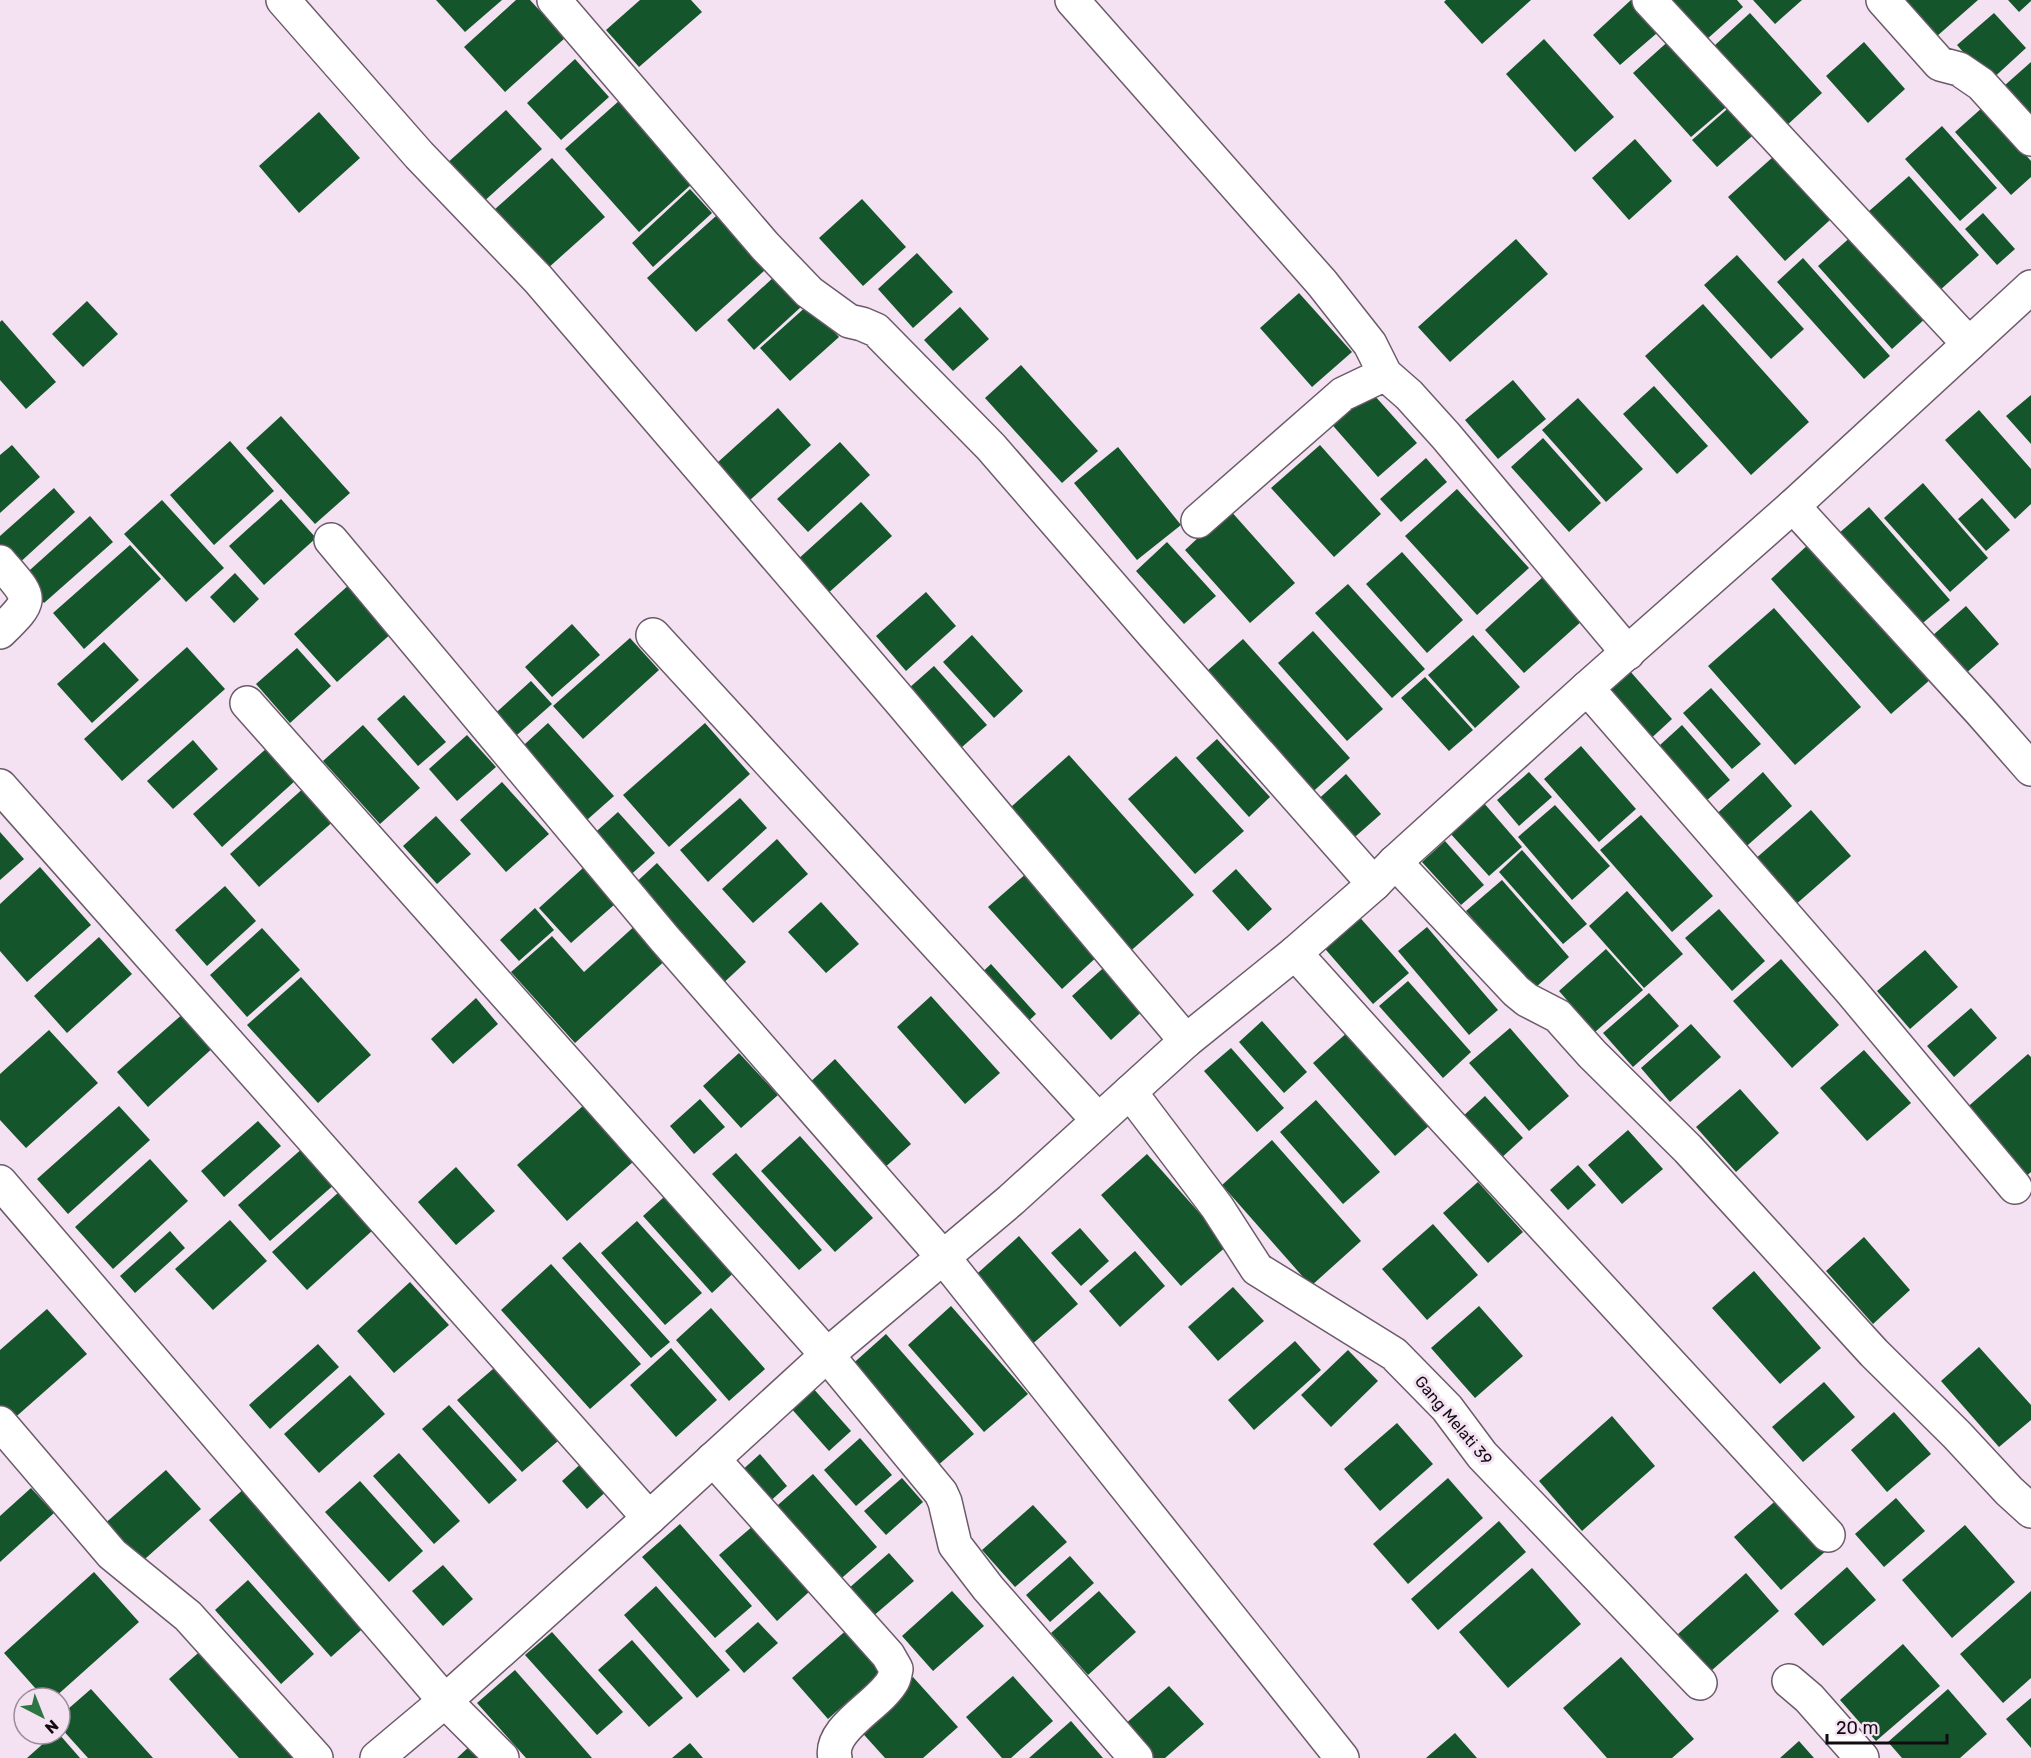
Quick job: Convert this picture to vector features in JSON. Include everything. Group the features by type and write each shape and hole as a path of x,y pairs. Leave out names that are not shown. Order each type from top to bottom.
{"street":[{"path":"283,0 419,155 562,306 902,703 1186,1041"},
{"path":"554,0 765,246 809,292 849,321 876,330 991,447 1154,635 1385,873 1516,991 1527,1000 1558,1017 1688,1149 1874,1353 1958,1435 2009,1491 2031,1510"},
{"path":"1072,0 1322,283 1370,344 1385,374 1409,394 1446,436 1628,653"},
{"path":"1648,0 1969,344"},
{"path":"1883,0 1940,64 1959,69 1981,84 2031,139"},
{"path":"377,1758 445,1701 827,1355 1011,1200 1186,1041 1295,953 1385,873 1587,688 1793,506 2031,287"},
{"path":"1198,521 1343,394 1363,382 1385,374"},
{"path":"1793,506 2031,769"},
{"path":"331,540 664,938 943,1257 1342,1758"},
{"path":"0,562 20,586 26,598 21,611 0,632"},
{"path":"653,635 1098,1120"},
{"path":"1587,688 1851,991 2015,1187"},
{"path":"247,703 827,1355 941,1493 955,1545 988,1588 1136,1758"},
{"path":"0,786 649,1518"},
{"path":"1295,953 1828,1535"},
{"name":"Gang Melati 39","path":"1130,1092 1217,1207 1257,1269 1395,1354 1405,1363 1447,1408 1482,1455 1700,1683"},
{"path":"0,1182 445,1701 502,1758"},
{"path":"0,1423 112,1554 188,1616 316,1758"},
{"path":"713,1458 888,1655 896,1669 894,1680 884,1693 837,1739 834,1750 835,1758"},
{"path":"1789,1681 1809,1698 1862,1758"}],"building":[{"path":"436,0 502,0 465,32"},
{"path":"516,0 530,0 565,38 505,92 464,47"},
{"path":"640,0 691,0 702,12 639,67 606,30"},
{"path":"1446,0 1531,0 1482,44 1444,2"},
{"path":"1631,0 1639,0 1664,27 1620,65 1593,35"},
{"path":"1670,0 1737,0 1743,7 1706,40"},
{"path":"1753,0 1802,0 1775,24"},
{"path":"1888,0 1978,0 1928,44"},
{"path":"2008,0 2031,0 2031,1 2019,12"},
{"path":"1750,13 1822,93 1785,127 1714,46"},
{"path":"1994,13 2026,48 1989,82 1957,45"},
{"path":"1673,37 1732,102 1691,137 1633,73"},
{"path":"1544,39 1614,117 1575,152 1506,74"},
{"path":"1864,42 1905,89 1868,123 1826,76"},
{"path":"575,59 609,97 561,140 527,103"},
{"path":"2031,62 2031,116 2004,86"},
{"path":"620,100 694,182 639,232 565,149"},
{"path":"1734,103 1759,130 1717,167 1692,140"},
{"path":"1983,107 2031,161 2031,177 2011,195 1955,132"},
{"path":"506,110 542,149 481,204 445,165"},
{"path":"319,112 360,158 299,213 259,166"},
{"path":"1942,126 1997,188 1960,221 1905,159"},
{"path":"1635,139 1672,181 1629,220 1592,178"},
{"path":"1773,157 1830,220 1785,261 1728,197"},
{"path":"552,158 605,217 547,269 494,210"},
{"path":"1909,176 1979,255 1939,291 1868,212"},
{"path":"690,189 712,213 653,267 632,243"},
{"path":"862,199 906,247 863,286 819,238"},
{"path":"1983,213 2015,249 1997,265 1965,229"},
{"path":"716,216 765,270 696,332 647,278"},
{"path":"1853,235 1927,317 1892,349 1818,266"},
{"path":"1516,239 1548,274 1450,362 1418,327"},
{"path":"917,253 953,292 913,328 878,289"},
{"path":"1737,255 1804,329 1771,359 1704,285"},
{"path":"1803,258 1890,356 1864,379 1777,282"},
{"path":"775,276 802,306 754,350 727,320"},
{"path":"1299,293 1352,352 1312,387 1260,328"},
{"path":"87,301 118,334 83,367 52,334"},
{"path":"809,304 839,337 790,381 760,348"},
{"path":"1703,304 1809,422 1751,475 1645,356"},
{"path":"960,307 989,339 953,371 924,340"},
{"path":"2,320 56,382 26,409 0,380 0,322"},
{"path":"1021,365 1098,451 1062,483 985,398"},
{"path":"1513,380 1546,419 1498,459 1465,420"},
{"path":"1366,386 1417,443 1378,477 1328,420"},
{"path":"1654,386 1708,446 1677,474 1623,414"},
{"path":"2031,395 2031,444 2006,416"},
{"path":"1578,398 1643,469 1606,502 1542,430"},
{"path":"778,408 811,445 750,500 717,463"},
{"path":"1979,410 2031,469 2031,504 2015,519 1945,440"},
{"path":"281,416 350,493 315,524 246,448"},
{"path":"1543,438 1601,503 1569,532 1511,467"},
{"path":"230,441 274,491 214,545 170,495"},
{"path":"840,442 870,475 808,532 777,499"},
{"path":"12,445 40,477 0,513 0,455"},
{"path":"1320,445 1381,514 1334,557 1271,488"},
{"path":"1118,447 1181,525 1137,560 1074,483"},
{"path":"1426,458 1447,482 1401,522 1380,499"},
{"path":"1923,483 1988,558 1950,592 1884,518"},
{"path":"54,488 75,512 16,566 0,548 0,536"},
{"path":"1457,489 1529,568 1477,615 1405,536"},
{"path":"1982,498 2010,530 1986,551 1958,519"},
{"path":"281,499 316,538 264,585 229,546"},
{"path":"162,500 224,568 186,602 124,534"},
{"path":"861,502 892,536 826,595 796,561"},
{"path":"1869,507 1950,600 1911,633 1830,541"},
{"path":"1229,509 1295,583 1250,623 1185,550"},
{"path":"90,516 113,542 44,603 21,578"},
{"path":"1167,542 1216,596 1184,624 1136,571"},
{"path":"1811,542 1931,679 1891,714 1771,579"},
{"path":"130,545 161,579 84,649 53,613"},
{"path":"1402,552 1463,620 1427,653 1366,584"},
{"path":"235,573 259,599 234,623 210,597"},
{"path":"1544,576 1583,620 1524,673 1485,630"},
{"path":"350,584 393,632 337,682 294,634"},
{"path":"1348,584 1425,669 1392,698 1315,613"},
{"path":"926,592 956,626 906,671 876,636"},
{"path":"1966,606 1999,644 1956,682 1923,644"},
{"path":"1774,608 1861,707 1795,765 1708,666"},
{"path":"572,624 600,655 552,697 525,667"},
{"path":"1313,631 1383,709 1347,741 1278,663"},
{"path":"972,635 1023,691 994,718 943,662"},
{"path":"1473,635 1520,687 1475,728 1428,675"},
{"path":"630,638 659,670 583,739 553,706"},
{"path":"1243,639 1350,758 1306,798 1198,679"},
{"path":"104,642 139,680 92,723 57,684"},
{"path":"187,647 225,689 122,781 84,739"},
{"path":"297,648 331,686 290,723 256,684"},
{"path":"934,666 987,725 953,755 900,696"},
{"path":"1629,670 1672,719 1646,743 1602,693"},
{"path":"1425,677 1473,730 1449,751 1401,698"},
{"path":"531,681 552,704 509,742 489,719"},
{"path":"1711,688 1761,744 1732,769 1683,713"},
{"path":"404,695 446,742 418,766 377,719"},
{"path":"548,723 614,796 579,827 514,754"},
{"path":"705,723 750,774 669,847 623,795"},
{"path":"363,725 420,788 380,824 323,761"},
{"path":"1682,725 1730,780 1697,809 1649,755"},
{"path":"467,735 496,767 457,801 429,769"},
{"path":"1217,739 1270,797 1249,817 1196,758"},
{"path":"193,740 218,769 173,809 147,781"},
{"path":"1581,746 1636,809 1599,842 1544,779"},
{"path":"267,748 296,780 222,847 193,814"},
{"path":"1069,755 1194,895 1126,955 1002,815"},
{"path":"1176,756 1244,831 1195,874 1128,799"},
{"path":"1529,772 1552,797 1519,826 1497,800"},
{"path":"1763,772 1792,806 1740,852 1711,819"},
{"path":"1346,774 1381,814 1348,843 1313,804"},
{"path":"502,782 549,834 506,872 460,820"},
{"path":"306,786 336,819 259,887 230,854"},
{"path":"740,798 767,828 708,882 680,850"},
{"path":"1483,802 1522,847 1489,876 1449,832"},
{"path":"1555,805 1610,866 1572,900 1518,837"},
{"path":"1811,810 1851,856 1786,913 1746,867"},
{"path":"618,812 655,853 626,879 589,838"},
{"path":"1641,815 1713,896 1672,932 1600,850"},
{"path":"436,816 471,854 437,884 403,846"},
{"path":"0,832 24,859 0,880"},
{"path":"777,839 808,874 753,923 722,889"},
{"path":"1445,841 1484,885 1461,905 1422,862"},
{"path":"1522,850 1587,924 1563,944 1499,872"},
{"path":"657,863 746,962 719,987 630,888"},
{"path":"40,867 91,925 27,982 0,951 0,904"},
{"path":"583,868 615,904 571,943 539,908"},
{"path":"1236,869 1272,909 1248,931 1212,891"},
{"path":"1028,872 1101,953 1062,989 988,907"},
{"path":"1502,880 1569,957 1534,989 1466,911"},
{"path":"225,886 256,921 207,966 175,930"},
{"path":"1627,891 1683,954 1644,988 1589,926"},
{"path":"821,902 859,944 826,973 788,932"},
{"path":"535,908 554,930 519,961 500,940"},
{"path":"1719,909 1765,961 1732,991 1685,938"},
{"path":"1355,912 1409,973 1373,1004 1320,943"},
{"path":"638,923 669,957 575,1043 511,972 552,936 584,972"},
{"path":"1427,927 1498,1010 1469,1035 1398,951"},
{"path":"262,928 300,970 247,1017 210,975"},
{"path":"99,937 132,974 67,1033 34,996"},
{"path":"1606,949 1643,990 1595,1032 1559,991"},
{"path":"1925,950 1958,987 1910,1029 1877,991"},
{"path":"1781,959 1839,1025 1792,1068 1733,1001"},
{"path":"1110,962 1149,1005 1111,1040 1072,996"},
{"path":"991,964 1036,1014 1020,1029 976,978"},
{"path":"301,977 371,1055 318,1103 247,1025"},
{"path":"1408,981 1471,1052 1443,1078 1379,1006"},
{"path":"1649,993 1679,1026 1633,1067 1603,1033"},
{"path":"931,996 1000,1073 965,1104 897,1027"},
{"path":"476,998 498,1024 453,1064 431,1039"},
{"path":"1971,1008 1997,1038 1954,1077 1927,1046"},
{"path":"185,1012 216,1045 148,1107 117,1072"},
{"path":"1262,1021 1307,1072 1284,1093 1239,1042"},
{"path":"1691,1024 1721,1057 1670,1102 1641,1068"},
{"path":"1510,1028 1569,1096 1529,1131 1469,1063"},
{"path":"49,1030 98,1083 26,1148 0,1120 0,1074"},
{"path":"1349,1031 1431,1124 1395,1156 1313,1063"},
{"path":"1231,1048 1284,1108 1257,1132 1204,1071"},
{"path":"1864,1050 1911,1103 1867,1141 1820,1088"},
{"path":"739,1053 778,1095 741,1128 703,1086"},
{"path":"2028,1054 2031,1057 2031,1172 2023,1179 1963,1111"},
{"path":"835,1059 911,1144 882,1170 806,1086"},
{"path":"1740,1089 1779,1133 1736,1172 1696,1127"},
{"path":"1485,1096 1523,1138 1499,1160 1461,1118"},
{"path":"700,1099 725,1127 694,1154 670,1126"},
{"path":"1316,1100 1380,1172 1343,1204 1280,1132"},
{"path":"584,1105 634,1161 567,1221 517,1165"},
{"path":"119,1106 150,1140 68,1214 37,1179"},
{"path":"258,1121 281,1146 224,1197 201,1171"},
{"path":"1628,1130 1663,1169 1622,1204 1588,1165"},
{"path":"800,1136 873,1218 835,1252 761,1171"},
{"path":"1272,1140 1361,1241 1311,1286 1222,1185"},
{"path":"304,1147 336,1183 270,1241 238,1205"},
{"path":"736,1153 822,1250 799,1270 712,1174"},
{"path":"1147,1154 1228,1245 1181,1286 1101,1195"},
{"path":"150,1159 188,1201 113,1269 75,1227"},
{"path":"1578,1165 1596,1185 1568,1210 1550,1190"},
{"path":"456,1167 495,1211 456,1245 418,1202"},
{"path":"1478,1182 1523,1232 1488,1263 1443,1213"},
{"path":"674,1188 743,1264 712,1293 643,1216"},
{"path":"339,1192 373,1230 307,1290 272,1252"},
{"path":"230,1220 267,1261 213,1310 175,1269"},
{"path":"637,1221 702,1293 665,1325 601,1253"},
{"path":"1433,1224 1478,1275 1427,1320 1382,1269"},
{"path":"1080,1228 1109,1261 1081,1286 1051,1253"},
{"path":"170,1231 185,1248 135,1293 120,1276"},
{"path":"1019,1236 1078,1304 1029,1347 970,1280"},
{"path":"1864,1237 1910,1290 1873,1324 1826,1271"},
{"path":"580,1242 670,1342 651,1358 562,1258"},
{"path":"1135,1251 1165,1286 1120,1327 1089,1291"},
{"path":"551,1264 641,1364 590,1409 501,1310"},
{"path":"1754,1271 1821,1348 1780,1384 1712,1308"},
{"path":"410,1282 449,1325 394,1373 357,1331"},
{"path":"1233,1287 1264,1321 1218,1361 1188,1327"},
{"path":"951,1306 1028,1394 984,1432 908,1345"},
{"path":"1479,1306 1523,1356 1475,1398 1431,1348"},
{"path":"711,1308 765,1369 729,1401 676,1340"},
{"path":"47,1309 87,1354 10,1422 0,1411 0,1350"},
{"path":"886,1334 974,1434 936,1467 848,1368"},
{"path":"1295,1341 1321,1370 1254,1430 1228,1400"},
{"path":"318,1344 339,1367 270,1429 249,1405"},
{"path":"1979,1347 2031,1405 2031,1420 1999,1447 1941,1381"},
{"path":"671,1348 717,1400 676,1437 630,1385"},
{"path":"1348,1350 1378,1381 1331,1427 1301,1395"},
{"path":"500,1363 565,1435 522,1472 457,1400"},
{"path":"350,1375 385,1414 319,1473 284,1434"},
{"path":"1824,1382 1855,1417 1803,1462 1772,1427"},
{"path":"812,1387 851,1431 829,1451 790,1407"},
{"path":"449,1405 517,1480 489,1504 422,1429"},
{"path":"1894,1412 1931,1454 1887,1492 1851,1450"},
{"path":"1612,1416 1655,1466 1582,1531 1539,1481"},
{"path":"1397,1423 1433,1464 1380,1511 1344,1469"},
{"path":"860,1438 892,1475 856,1506 824,1470"},
{"path":"399,1453 460,1521 434,1544 373,1476"},
{"path":"760,1454 787,1486 766,1505 739,1473"},
{"path":"586,1459 611,1487 587,1509 562,1481"},
{"path":"166,1470 201,1509 137,1566 102,1526"},
{"path":"813,1474 877,1547 835,1584 770,1512"},
{"path":"902,1478 923,1502 886,1535 864,1511"},
{"path":"1448,1478 1483,1518 1408,1584 1373,1544"},
{"path":"360,1481 423,1551 389,1582 325,1512"},
{"path":"246,1487 369,1623 331,1657 209,1520"},
{"path":"31,1488 54,1513 0,1562 0,1516"},
{"path":"1780,1497 1827,1550 1781,1590 1734,1537"},
{"path":"1896,1498 1925,1531 1884,1567 1855,1534"},
{"path":"1033,1505 1067,1542 1015,1587 982,1550"},
{"path":"1499,1521 1526,1552 1438,1630 1411,1599"},
{"path":"680,1524 752,1606 715,1638 642,1557"},
{"path":"1965,1525 2015,1582 1952,1638 1902,1580"},
{"path":"753,1526 810,1591 777,1621 719,1555"},
{"path":"889,1553 914,1581 864,1624 840,1596"},
{"path":"1070,1556 1094,1583 1050,1622 1026,1595"},
{"path":"443,1565 473,1599 443,1626 412,1591"},
{"path":"1847,1567 1876,1600 1823,1646 1794,1614"},
{"path":"1532,1568 1581,1624 1508,1688 1459,1632"},
{"path":"94,1572 139,1622 67,1686 33,1686 4,1653"},
{"path":"1746,1573 1779,1611 1711,1671 1678,1634"},
{"path":"248,1580 314,1654 281,1684 215,1610"},
{"path":"656,1586 730,1670 697,1698 624,1615"},
{"path":"952,1591 984,1626 933,1671 902,1636"},
{"path":"1099,1591 1136,1632 1088,1675 1051,1633"},
{"path":"2031,1591 2031,1678 2003,1703 1960,1654"},
{"path":"758,1622 778,1643 744,1673 725,1651"},
{"path":"850,1627 886,1668 828,1719 792,1678"},
{"path":"552,1632 623,1712 597,1735 525,1655"},
{"path":"632,1640 683,1698 649,1727 598,1670"},
{"path":"1903,1644 1940,1686 1876,1741 1840,1700"},
{"path":"206,1646 297,1758 239,1758 169,1679"},
{"path":"1621,1657 1694,1739 1672,1758 1607,1758 1563,1708"},
{"path":"515,1670 592,1758 526,1758 477,1703"},
{"path":"1013,1676 1053,1721 1011,1758 1002,1758 966,1717"},
{"path":"913,1677 958,1727 923,1758 885,1758 857,1727"},
{"path":"1169,1686 1204,1724 1165,1758 1154,1758 1124,1725"},
{"path":"91,1689 153,1758 88,1758 72,1740 72,1706"},
{"path":"1948,1689 1987,1734 1960,1758 1902,1758 1888,1742"},
{"path":"2031,1698 2031,1748 2006,1719"},
{"path":"1071,1721 1103,1758 1029,1758"},
{"path":"1455,1733 1477,1758 1426,1758"},
{"path":"1799,1741 1814,1758 1780,1758"},
{"path":"690,1743 703,1758 672,1758"},
{"path":"472,1744 484,1758 457,1758"},
{"path":"40,1746 70,1746 80,1758 27,1758"}]}
